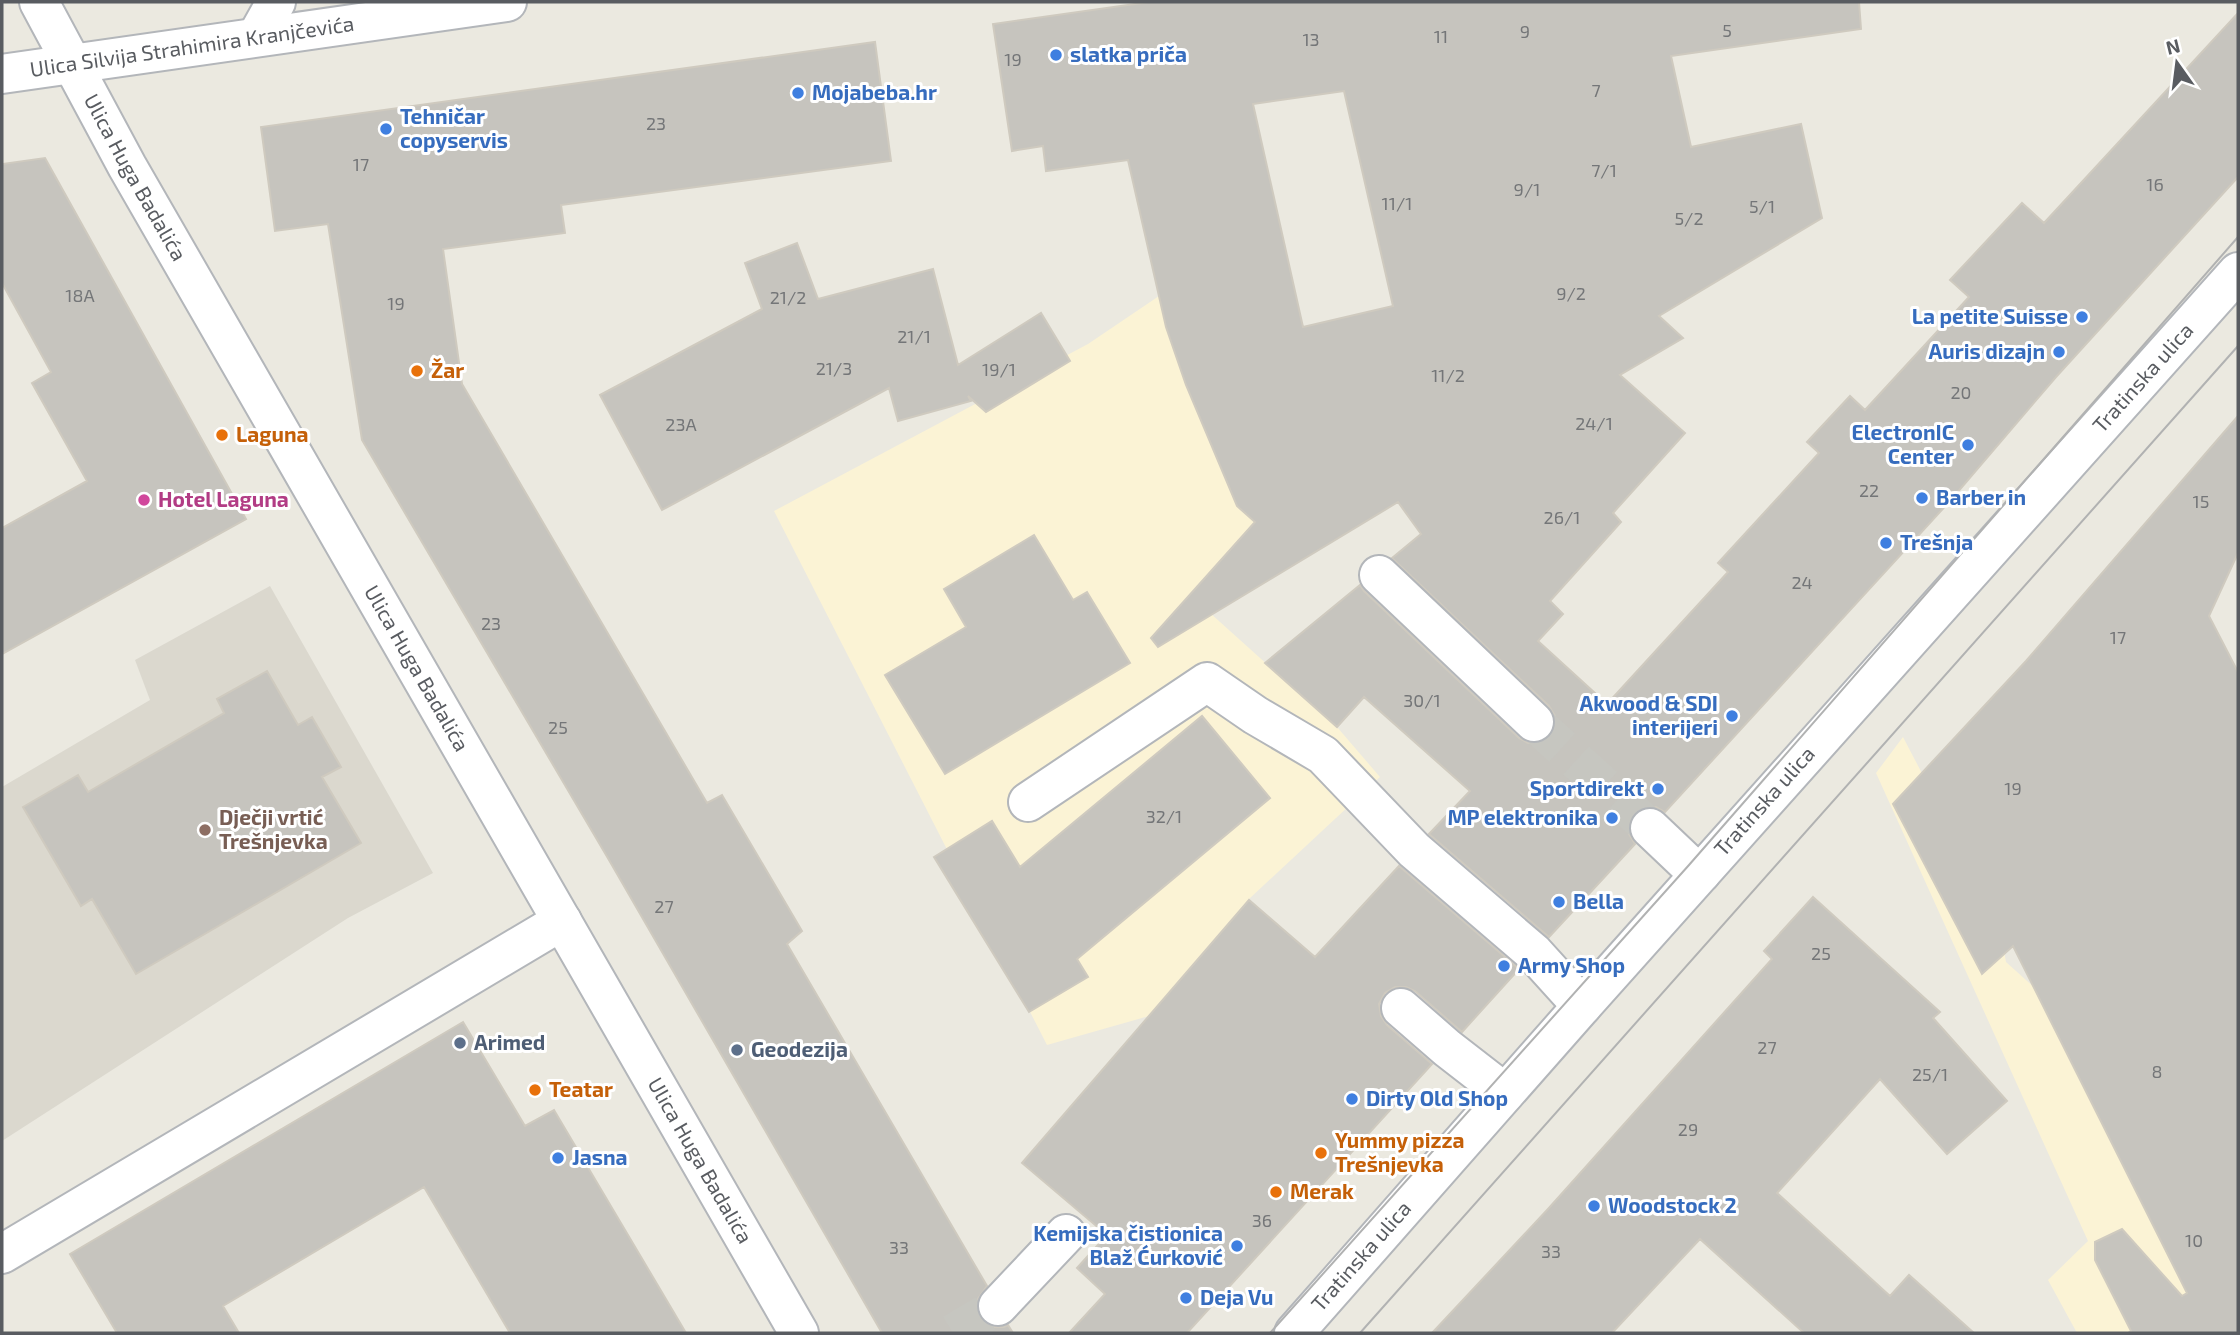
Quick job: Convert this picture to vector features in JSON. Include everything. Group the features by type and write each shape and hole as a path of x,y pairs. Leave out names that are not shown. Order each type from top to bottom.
{"street":[{"name":"Ulica Huga Badalića","path":"38,2 134,178 799,1333"},
{"path":"257,36 275,2"},
{"name":"Ulica Silvija Strahimira Kranjčevića","path":"2,74 507,2"},
{"name":"Tratinska ulica","path":"1294,1333 1582,1006 2238,272"},
{"path":"1379,575 1534,722"},
{"path":"1028,802 1207,682 1255,715 1323,755 1414,850 1534,953 1582,1006"},
{"path":"1650,828 1701,873"},
{"path":"2,1254 562,921"},
{"path":"1401,1008 1505,1093"},
{"path":"998,1306 1066,1234"}],"shaded area":[{"path":"1159,296 1166,327 1186,385 1237,506 1255,522 1190,595 1337,727 1380,777 1249,899 1149,1016 1047,1045 774,511 1088,344"},
{"name":"Dječji vrtić Trešnjevka","path":"270,586 433,873 348,918 2,1141 2,787 150,700 135,660"},
{"path":"1903,737 1998,919 2006,962 2045,997 2186,855 2238,822 2238,1333 2077,1333 2048,1280 2088,1241 1876,773"}],"building":[{"path":"1149,2 1859,2 1861,29 1671,56 1691,147 1801,124 1822,218 1659,316 1683,338 1620,375 1685,433 1613,513 1621,522 1550,601 1563,614 1538,641 1607,704 1728,572 1718,563 1819,453 1807,442 1850,396 1865,410 1969,297 1950,280 2022,203 2044,223 2238,13 2238,177 2056,377 1950,501 1665,812 1656,807 1644,807 1634,814 1629,822 1629,834 1635,844 1549,937 1429,834 1470,791 1364,697 1337,727 1265,663 1360,585 1519,738 1528,743 1540,743 1550,737 1555,726 1555,716 1549,706 1392,558 1421,534 1398,502 1158,647 1151,638 1255,522 1237,506 1186,385 1166,327 1128,160 1046,171 1043,146 1012,151 993,24","holes":["1344,91 1393,306 1303,327 1253,104"]},
{"path":"875,42 891,161 561,205 565,233 443,249 462,384 707,803 722,795 802,931 787,944 987,1286 977,1300 977,1313 992,1327 1008,1325 1013,1333 882,1333 609,860 362,440 328,224 275,231 261,127"},
{"name":"Hotel Laguna","path":"45,158 246,519 2,654 2,528 87,481 32,383 51,372 2,283 2,164"},
{"path":"797,243 818,299 933,269 958,365 1041,313 1070,361 986,412 968,396 971,401 898,421 889,388 662,510 600,395 762,309 745,263"},
{"path":"2238,416 2238,553 2209,616 2238,672 2238,1333 2128,1333 2131,1331 2095,1260 2095,1242 2122,1229 2182,1296 2187,1293 2013,946 1982,974 1893,804 2026,661"},
{"path":"1034,535 1073,600 1087,592 1130,663 945,774 885,675 966,627 944,589"},
{"path":"267,671 298,725 312,717 341,767 322,777 361,843 136,974 92,899 81,906 23,807 78,775 88,792 224,713 217,699"},
{"path":"1202,716 1270,798 1077,959 1088,977 1029,1012 934,857 992,821 1020,867"},
{"path":"1399,866 1519,969 1462,1032 1415,991 1406,987 1395,987 1385,993 1379,1004 1381,1016 1387,1025 1432,1064 1187,1333 1069,1333 1105,1294 1077,1268 1107,1235 1022,1163 1249,900 1315,957"},
{"path":"1813,897 1940,1012 1933,1018 2007,1101 1947,1154 1880,1079 1777,1193 1890,1296 1909,1275 1974,1333 1804,1333 1700,1239 1612,1333 1432,1333 1548,1209 1772,959 1764,951"},
{"path":"463,1022 525,1126 554,1110 686,1333 510,1333 424,1187 223,1306 239,1333 117,1333 70,1254"}],"tunnel":[{"path":"1534,722 1650,828"},
{"path":"953,1333 998,1306"}],"tram line":[{"path":"1270,1333 1689,865 2238,237"},
{"path":"1360,1333 2238,346"}],"place":[{"name":"slatka priča","path":"1056,55"},
{"name":"Mojabeba.hr","path":"798,93"},
{"name":"Tehničar copyservis","path":"386,129"},
{"name":"La petite Suisse","path":"2082,317"},
{"name":"Auris dizajn","path":"2059,352"},
{"name":"Žar","path":"417,371"},
{"name":"Laguna","path":"222,435"},
{"name":"ElectronIC Center","path":"1968,445"},
{"name":"Barber in","path":"1922,498"},
{"name":"Hotel Laguna","path":"144,500"},
{"name":"Trešnja","path":"1886,543"},
{"name":"Akwood & SDI interijeri","path":"1732,716"},
{"name":"Sportdirekt","path":"1658,789"},
{"name":"MP elektronika","path":"1612,818"},
{"name":"Dječji vrtić Trešnjevka","path":"205,830"},
{"name":"Bella","path":"1559,902"},
{"name":"Army Shop","path":"1504,966"},
{"name":"Arimed","path":"460,1043"},
{"name":"Geodezija","path":"737,1050"},
{"name":"Teatar","path":"535,1090"},
{"name":"Dirty Old Shop","path":"1352,1099"},
{"name":"Yummy pizza Trešnjevka","path":"1321,1153"},
{"name":"Jasna","path":"558,1158"},
{"name":"Merak","path":"1276,1192"},
{"name":"Woodstock 2","path":"1594,1206"},
{"name":"Kemijska čistionica Blaž Ćurković","path":"1237,1246"},
{"name":"Deja Vu","path":"1186,1298"}]}
